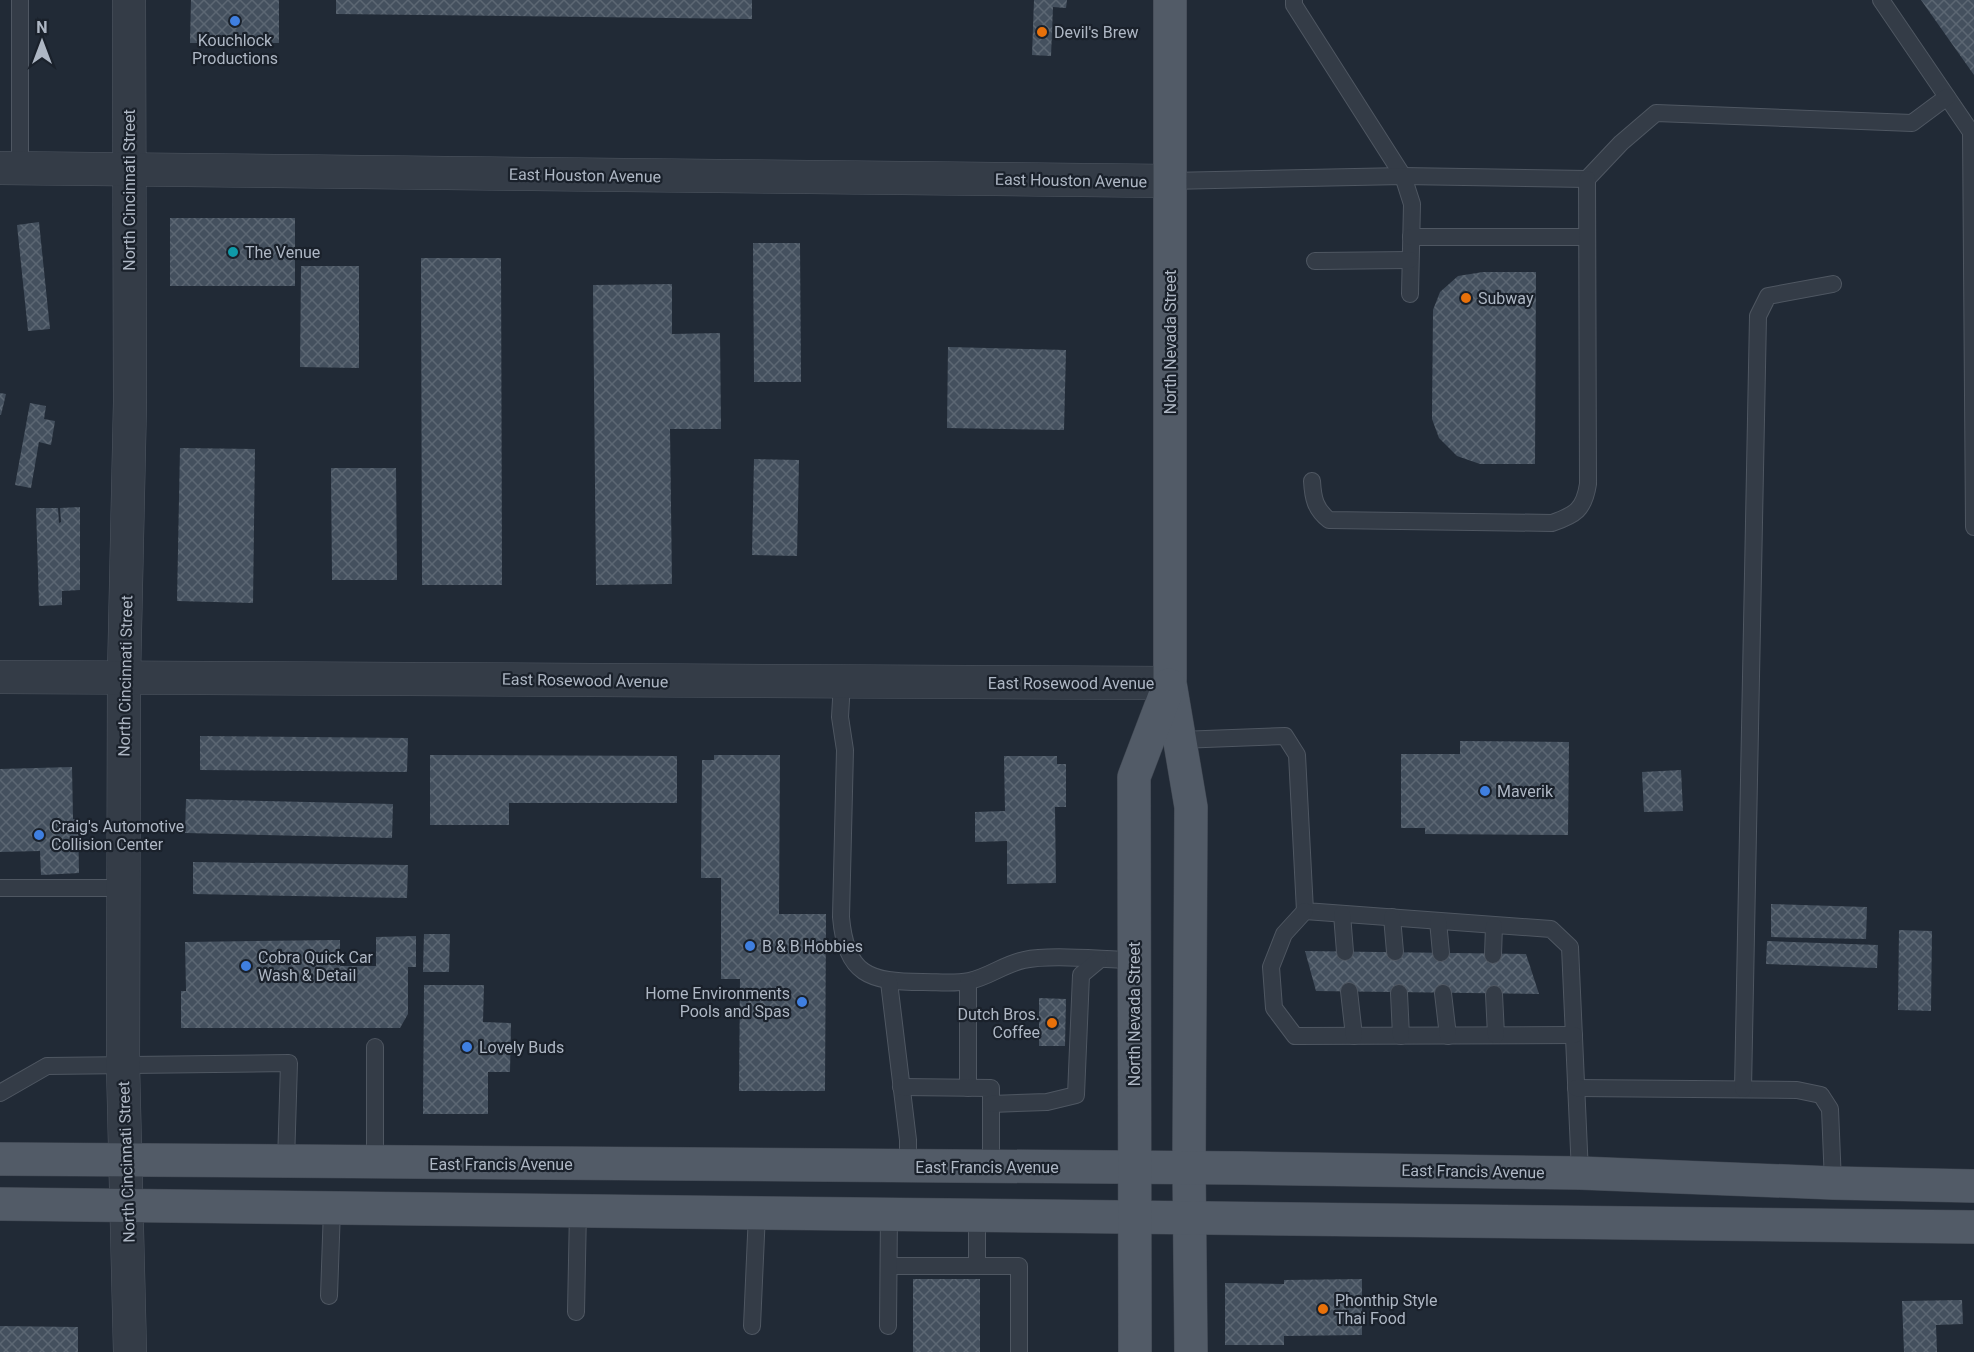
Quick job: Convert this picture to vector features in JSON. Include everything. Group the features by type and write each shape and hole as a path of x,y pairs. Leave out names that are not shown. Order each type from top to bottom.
{"main road":[{"name":"North Nevada Street","path":"1170,0 1170,683 1191,807 1189,1167 1191,1352"},
{"name":"North Nevada Street","path":"1135,1352 1134,777 1170,683"},
{"name":"East Francis Avenue","path":"0,1159 908,1167 1189,1167 1580,1173 1974,1186"},
{"path":"0,1204 1974,1227"}],"street":[{"name":"North Cincinnati Street","path":"129,0 130,402 124,676 123,1065 130,1352"},
{"name":"East Houston Avenue","path":"10,168 1170,182"},
{"name":"East Rosewood Avenue","path":"0,677 1170,683"}],"lane":[{"path":"10,168 20,0"},
{"path":"1294,0 1294,5 1403,176 1412,204 1410,294"},
{"path":"1881,0 1972,131 1974,527"},
{"path":"1312,481 1313,499 1319,512 1329,520 1551,523 1570,517 1585,503 1588,484 1587,178 1621,143 1656,113 1912,123 1947,97"},
{"path":"1170,182 1403,176 1587,178"},
{"path":"1411,237 1587,237"},
{"path":"1315,261 1410,260"},
{"path":"1743,1089 1758,316 1768,296 1833,284"},
{"path":"842,682 840,717 845,750 841,916 843,943 854,962 868,974 889,982 968,982 988,975 1005,965 1027,959 1134,960"},
{"path":"1179,740 1285,736 1297,755 1305,911 1284,934 1271,967 1274,1008 1294,1036 1574,1035"},
{"path":"0,888 123,888"},
{"path":"1305,911 1551,929 1570,947 1580,1173"},
{"path":"1342,914 1346,952"},
{"path":"1392,917 1395,952"},
{"path":"1438,921 1441,953"},
{"path":"1493,955 1494,926"},
{"path":"991,1104 1047,1102 1076,1095 1081,975 1099,960"},
{"path":"889,982 902,1087 908,1167"},
{"path":"968,982 968,1088"},
{"path":"1349,992 1354,1036"},
{"path":"1399,993 1401,1036"},
{"path":"1443,993 1448,1036"},
{"path":"1494,994 1496,1035"},
{"path":"375,1047 375,1163"},
{"path":"0,1093 47,1066 289,1064 286,1162"},
{"path":"902,1087 991,1088 991,1166"},
{"path":"1576,1088 1797,1090 1821,1095 1830,1109 1833,1183"},
{"path":"329,1296 332,1208"},
{"path":"576,1312 578,1210"},
{"path":"752,1326 757,1213"},
{"path":"888,1326 889,1214"},
{"path":"977,1215 977,1266"},
{"path":"889,1266 1019,1266 1019,1352"}],"building":[{"name":"Kouchlock Productions","path":"191,0 279,0 279,43 190,43"},
{"path":"336,0 752,0 752,19 336,14"},
{"name":"Devil's Brew","path":"1034,0 1067,0 1066,8 1053,7 1051,56 1032,55"},
{"path":"1921,0 1974,0 1974,75"},
{"name":"The Venue","path":"170,218 295,218 295,286 170,286"},
{"path":"39,222 50,329 28,331 17,225"},
{"path":"753,243 800,243 801,382 754,382"},
{"path":"421,258 501,258 502,585 422,585"},
{"path":"301,266 359,266 359,368 300,367"},
{"path":"1483,272 1536,272 1535,464 1480,464 1457,456 1439,438 1432,419 1433,310 1440,292 1458,276"},
{"path":"672,284 672,334 720,333 721,429 670,429 672,584 596,585 593,285"},
{"path":"948,347 1066,350 1064,430 947,428"},
{"path":"0,393 6,394 1,415 0,415"},
{"path":"30,403 46,406 44,419 55,421 51,445 39,442 31,488 15,485"},
{"path":"180,448 255,449 253,603 177,601"},
{"path":"754,459 799,460 797,556 752,555"},
{"path":"331,468 396,468 397,580 332,580"},
{"path":"80,507 80,590 62,591 62,605 39,606 36,508 58,508 59,523 61,522 60,508"},
{"path":"200,736 408,738 407,772 200,770"},
{"name":"Maverik","path":"1460,741 1569,742 1568,835 1425,834 1425,828 1401,828 1401,754 1460,754"},
{"path":"430,755 677,756 677,803 509,803 509,825 430,825"},
{"name":"B & B Hobbies","path":"714,755 780,755 779,914 826,914 825,1091 739,1091 740,979 721,979 721,878 701,878 702,760 714,760"},
{"path":"1004,756 1057,756 1057,764 1066,764 1066,807 1055,807 1056,883 1007,884 1007,841 975,842 975,812 1005,811"},
{"name":"Craig's Automotive Collision Center","path":"72,767 73,819 78,819 79,873 41,875 40,851 0,852 0,769"},
{"path":"1681,770 1683,811 1644,812 1642,772"},
{"path":"186,799 393,804 392,838 185,833"},
{"path":"193,862 408,865 407,898 193,894"},
{"path":"1771,904 1867,907 1866,939 1771,937"},
{"path":"1899,930 1932,931 1931,1011 1898,1010"},
{"path":"424,934 450,934 449,972 423,972"},
{"path":"416,936 416,967 408,967 408,1014 400,1028 181,1028 181,991 186,991 185,942 340,940 340,966 376,966 376,937"},
{"path":"1767,941 1878,945 1877,968 1766,964"},
{"path":"1305,951 1526,954 1539,994 1316,991"},
{"name":"Lovely Buds","path":"424,985 484,985 483,1022 511,1023 510,1072 488,1072 488,1114 423,1114"},
{"name":"Dutch Bros. Coffee","path":"1039,998 1066,999 1065,1046 1039,1046"},
{"path":"913,1279 980,1279 980,1352 913,1352"},
{"path":"1362,1279 1362,1335 1284,1336 1284,1345 1225,1345 1225,1283 1284,1284 1284,1280"},
{"path":"1962,1300 1963,1324 1936,1325 1937,1352 1904,1352 1902,1301"},
{"path":"0,1326 78,1327 78,1352 0,1352"}],"place":[{"name":"Kouchlock Productions","path":"235,21"},
{"name":"Devil's Brew","path":"1042,32"},
{"name":"The Venue","path":"233,252"},
{"name":"Subway","path":"1466,298"},
{"name":"Maverik","path":"1485,791"},
{"name":"Craig's Automotive Collision Center","path":"39,835"},
{"name":"B & B Hobbies","path":"750,946"},
{"name":"Cobra Quick Car Wash & Detail","path":"246,966"},
{"name":"Home Environments Pools and Spas","path":"802,1002"},
{"name":"Dutch Bros. Coffee","path":"1052,1023"},
{"name":"Lovely Buds","path":"467,1047"},
{"name":"Phonthip Style Thai Food","path":"1323,1309"}]}
